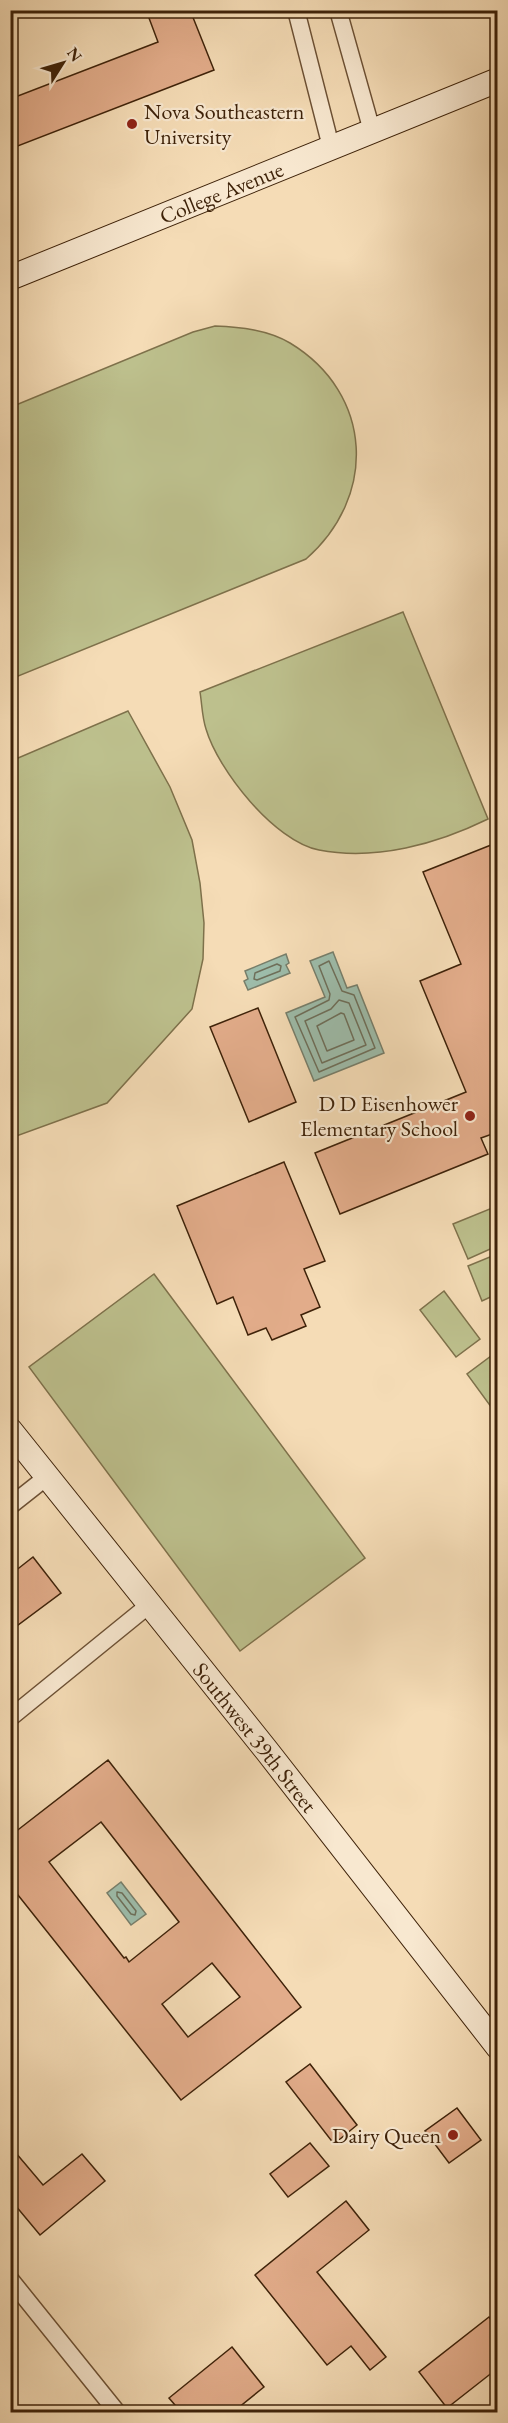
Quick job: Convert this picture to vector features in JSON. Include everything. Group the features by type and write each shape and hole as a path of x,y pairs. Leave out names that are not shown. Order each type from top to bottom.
{"street":[{"path":"296,10 331,147"},
{"path":"339,10 372,131"},
{"name":"College Avenue","path":"10,278 498,80"},
{"name":"Southwest 39th Street","path":"10,1430 267,1751 498,2047"},
{"path":"10,1506 48,1476"},
{"path":"10,1718 149,1605"},
{"path":"10,2279 117,2412"}],"green space":[{"path":"215,326 254,330 290,343 318,364 338,390 351,417 356,447 354,477 345,506 329,534 306,559 11,679 11,407 193,332"},
{"path":"403,612 488,819 427,843 384,852 341,853 319,850 302,844 267,819 235,783 222,764 206,729 200,692"},
{"path":"128,711 170,787 192,840 204,923 203,959 192,1009 107,1103 11,1138 11,761"},
{"path":"497,1206 497,1246 468,1259 453,1224"},
{"path":"497,1254 497,1294 482,1301 468,1266"},
{"path":"154,1274 365,1558 240,1651 29,1367"},
{"path":"444,1291 480,1339 456,1357 420,1310"},
{"path":"491,1356 497,1364 497,1415 467,1374"}],"water":[{"path":"333,952 347,988 357,985 384,1053 314,1081 286,1013 325,997 310,961"},
{"path":"286,954 289,963 286,965 290,973 248,990 244,981 248,979 245,971"},
{"path":"121,1882 146,1914 131,1925 107,1893"}],"building":[{"path":"146,10 190,10 214,70 10,149 10,99 158,42"},
{"path":"491,845 498,861 498,1132 481,1138 488,1154 340,1214 315,1153 466,1092 420,981 461,964 423,872"},
{"path":"258,1008 296,1102 249,1122 210,1027"},
{"path":"284,1162 325,1261 304,1269 320,1307 301,1315 306,1326 272,1340 266,1328 248,1335 233,1297 217,1304 177,1206"},
{"path":"33,1557 61,1593 10,1631 10,1575"},
{"path":"108,1760 301,2007 181,2100 10,1885 10,1836","holes":["101,1822 179,1922 129,1962 49,1862","212,1963 240,1997 188,2037 162,2004"]},
{"path":"310,2064 357,2125 334,2144 286,2082"},
{"name":"Dairy Queen","path":"457,2108 481,2140 449,2163 425,2131"},
{"path":"310,2143 329,2166 288,2197 270,2174"},
{"path":"10,2146 43,2185 82,2154 105,2181 40,2235 10,2199"},
{"path":"346,2201 369,2230 317,2272 386,2357 370,2370 351,2346 327,2365 255,2275"},
{"path":"489,2317 498,2328 498,2368 447,2408 419,2372"},
{"path":"232,2347 264,2387 233,2412 181,2412 169,2398"}],"place":[{"name":"Nova Southeastern University","path":"132,124"},
{"name":"D D Eisenhower Elementary School","path":"470,1116"},
{"name":"Dairy Queen","path":"453,2135"}]}
